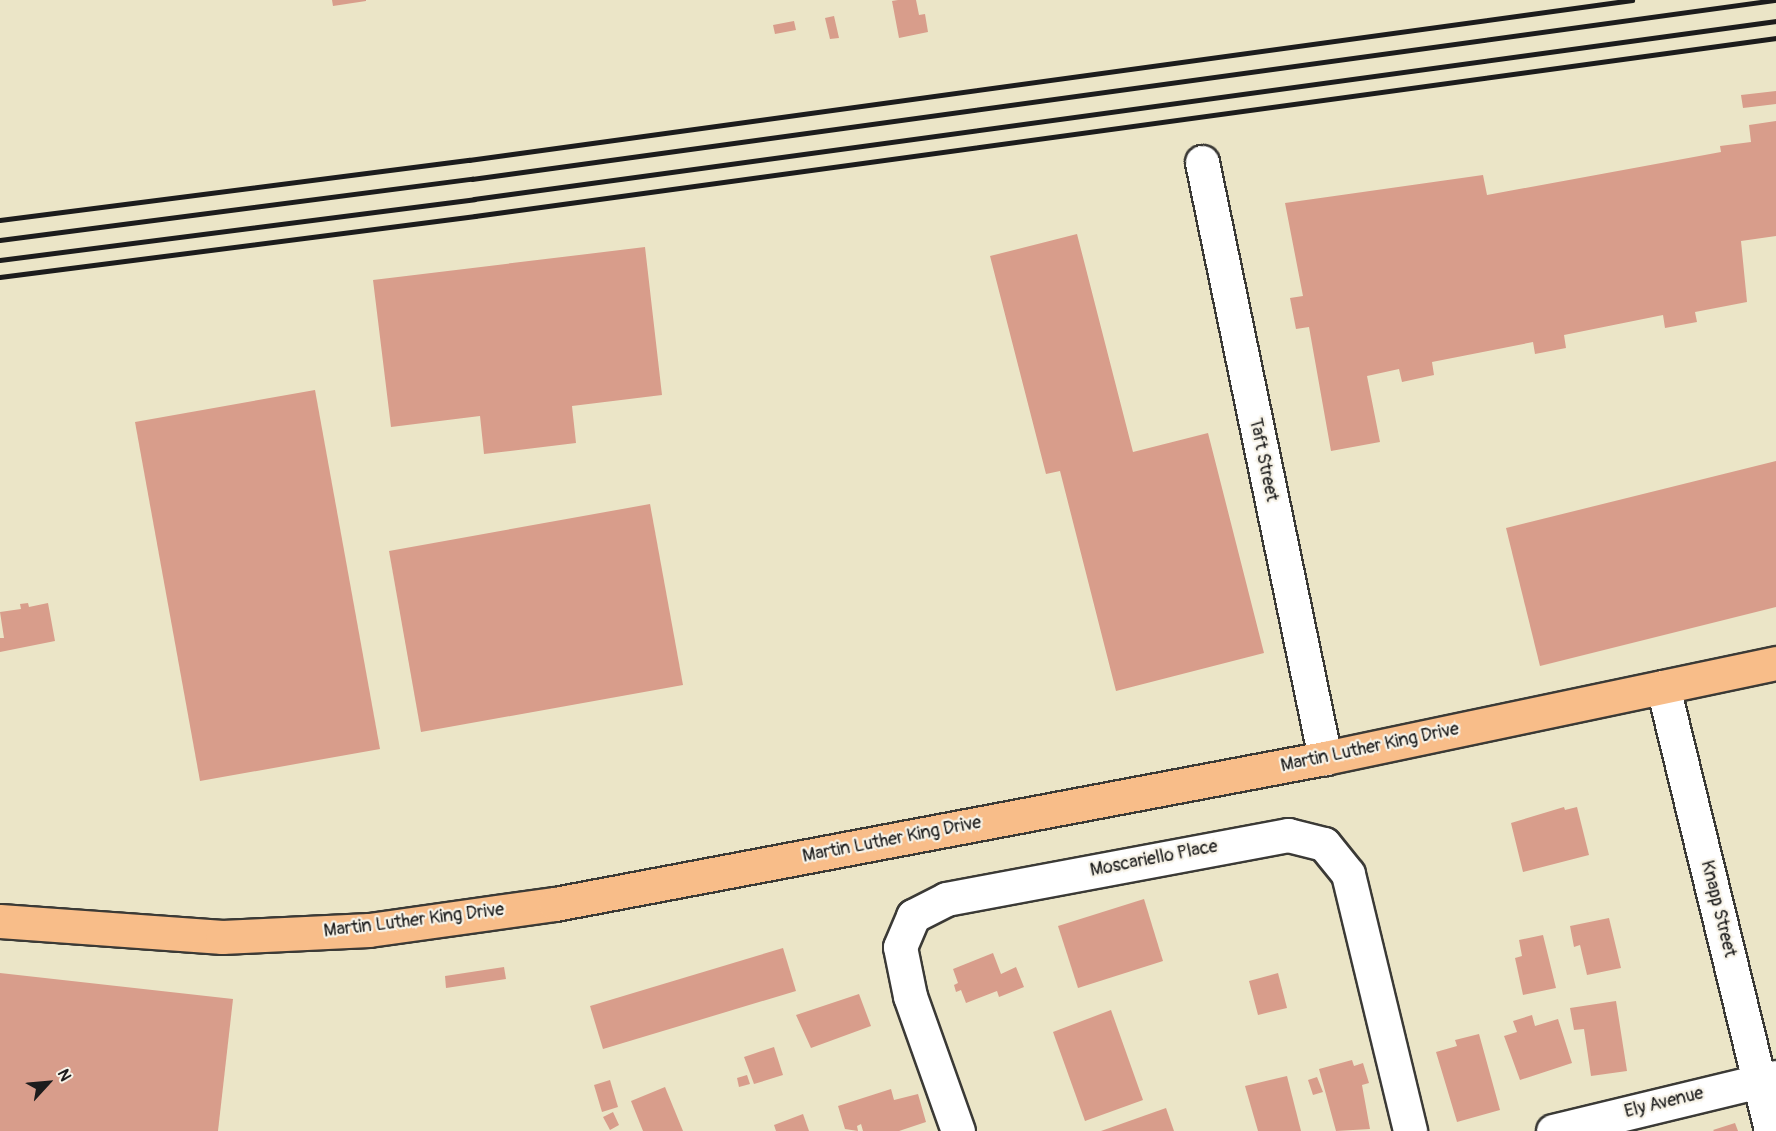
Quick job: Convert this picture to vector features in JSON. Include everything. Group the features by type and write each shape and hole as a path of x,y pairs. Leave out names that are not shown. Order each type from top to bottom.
{"main road":[{"name":"Martin Luther King Drive","path":"0,921 222,937 369,930 555,904 1324,758 1776,663"}],"street":[{"name":"Taft Street","path":"1202,162 1324,758"},
{"name":"Knapp Street","path":"1663,687 1768,1078 1771,1131"},
{"name":"Moscariello Place","path":"958,1131 910,996 900,947 913,916 946,898 1288,835 1324,844 1348,874 1356,895 1410,1131"},
{"name":"Ely Avenue","path":"1553,1131 1768,1078"}],"building":[{"path":"332,0 366,0 366,1 333,6"},
{"path":"916,0 919,15 925,14 928,32 899,38 892,1"},
{"path":"834,16 839,38 830,39 825,18"},
{"path":"794,21 796,30 775,34 773,25"},
{"path":"1776,91 1776,104 1743,108 1741,95"},
{"path":"1776,121 1776,236 1741,241 1747,302 1695,312 1697,322 1665,328 1663,315 1564,335 1566,348 1535,354 1533,342 1432,362 1434,375 1402,382 1399,369 1367,376 1380,442 1331,451 1309,327 1296,329 1290,298 1303,296 1285,203 1483,175 1487,195 1721,152 1720,146 1751,142 1749,125"},
{"path":"1077,234 1133,452 1208,433 1264,653 1116,691 1060,471 1046,474 990,256"},
{"path":"645,247 662,395 572,406 576,443 484,454 480,416 391,427 373,280"},
{"path":"315,390 380,749 200,781 135,422"},
{"path":"1776,461 1776,607 1540,666 1506,528"},
{"path":"650,504 683,685 421,732 389,551"},
{"path":"28,603 29,607 48,603 55,641 0,652 0,638 4,638 0,612 21,609 20,604"},
{"path":"1564,807 1565,810 1577,807 1589,855 1523,872 1511,823"},
{"path":"1144,899 1163,961 1078,988 1058,926"},
{"path":"1609,918 1621,968 1587,975 1580,945 1574,947 1570,926"},
{"path":"1543,935 1556,988 1523,995 1515,958 1522,956 1519,940"},
{"path":"783,948 796,991 603,1049 590,1006"},
{"path":"993,953 1001,974 1016,967 1024,987 999,997 997,991 966,1003 961,990 956,992 954,985 958,983 953,969"},
{"path":"504,967 506,979 446,988 445,976"},
{"path":"0,973 233,999 218,1131 0,1131"},
{"path":"1278,973 1287,1008 1258,1015 1249,981"},
{"path":"859,994 871,1026 811,1048 796,1015"},
{"path":"1616,1001 1627,1071 1591,1076 1584,1029 1574,1030 1570,1008"},
{"path":"1111,1010 1143,1100 1085,1121 1053,1032"},
{"path":"1532,1015 1535,1026 1558,1019 1572,1063 1520,1080 1504,1036 1517,1032 1513,1021"},
{"path":"1479,1034 1500,1110 1457,1122 1436,1052 1457,1046 1455,1040"},
{"path":"774,1047 783,1075 754,1084 744,1057"},
{"path":"1352,1060 1354,1066 1363,1063 1369,1083 1362,1085 1370,1129 1336,1131 1319,1069"},
{"path":"747,1075 750,1084 739,1087 737,1078"},
{"path":"1287,1076 1301,1131 1258,1131 1245,1086"},
{"path":"1317,1077 1323,1092 1313,1095 1308,1080"},
{"path":"610,1080 618,1107 602,1112 594,1085"},
{"path":"665,1087 683,1131 643,1131 631,1101"},
{"path":"891,1089 894,1100 918,1094 926,1122 899,1131 863,1131 861,1124 857,1126 858,1131 845,1129 838,1106"},
{"path":"1166,1108 1174,1131 1101,1131"},
{"path":"613,1112 619,1125 610,1130 603,1117"},
{"path":"803,1114 809,1131 776,1131 774,1125"},
{"path":"1735,1123 1738,1131 1713,1130"}],"railway":[{"path":"0,220 469,160 1632,0"},
{"path":"0,240 472,179 1776,0"},
{"path":"0,260 474,199 1776,21"},
{"path":"0,277 475,216 1776,38"}]}
